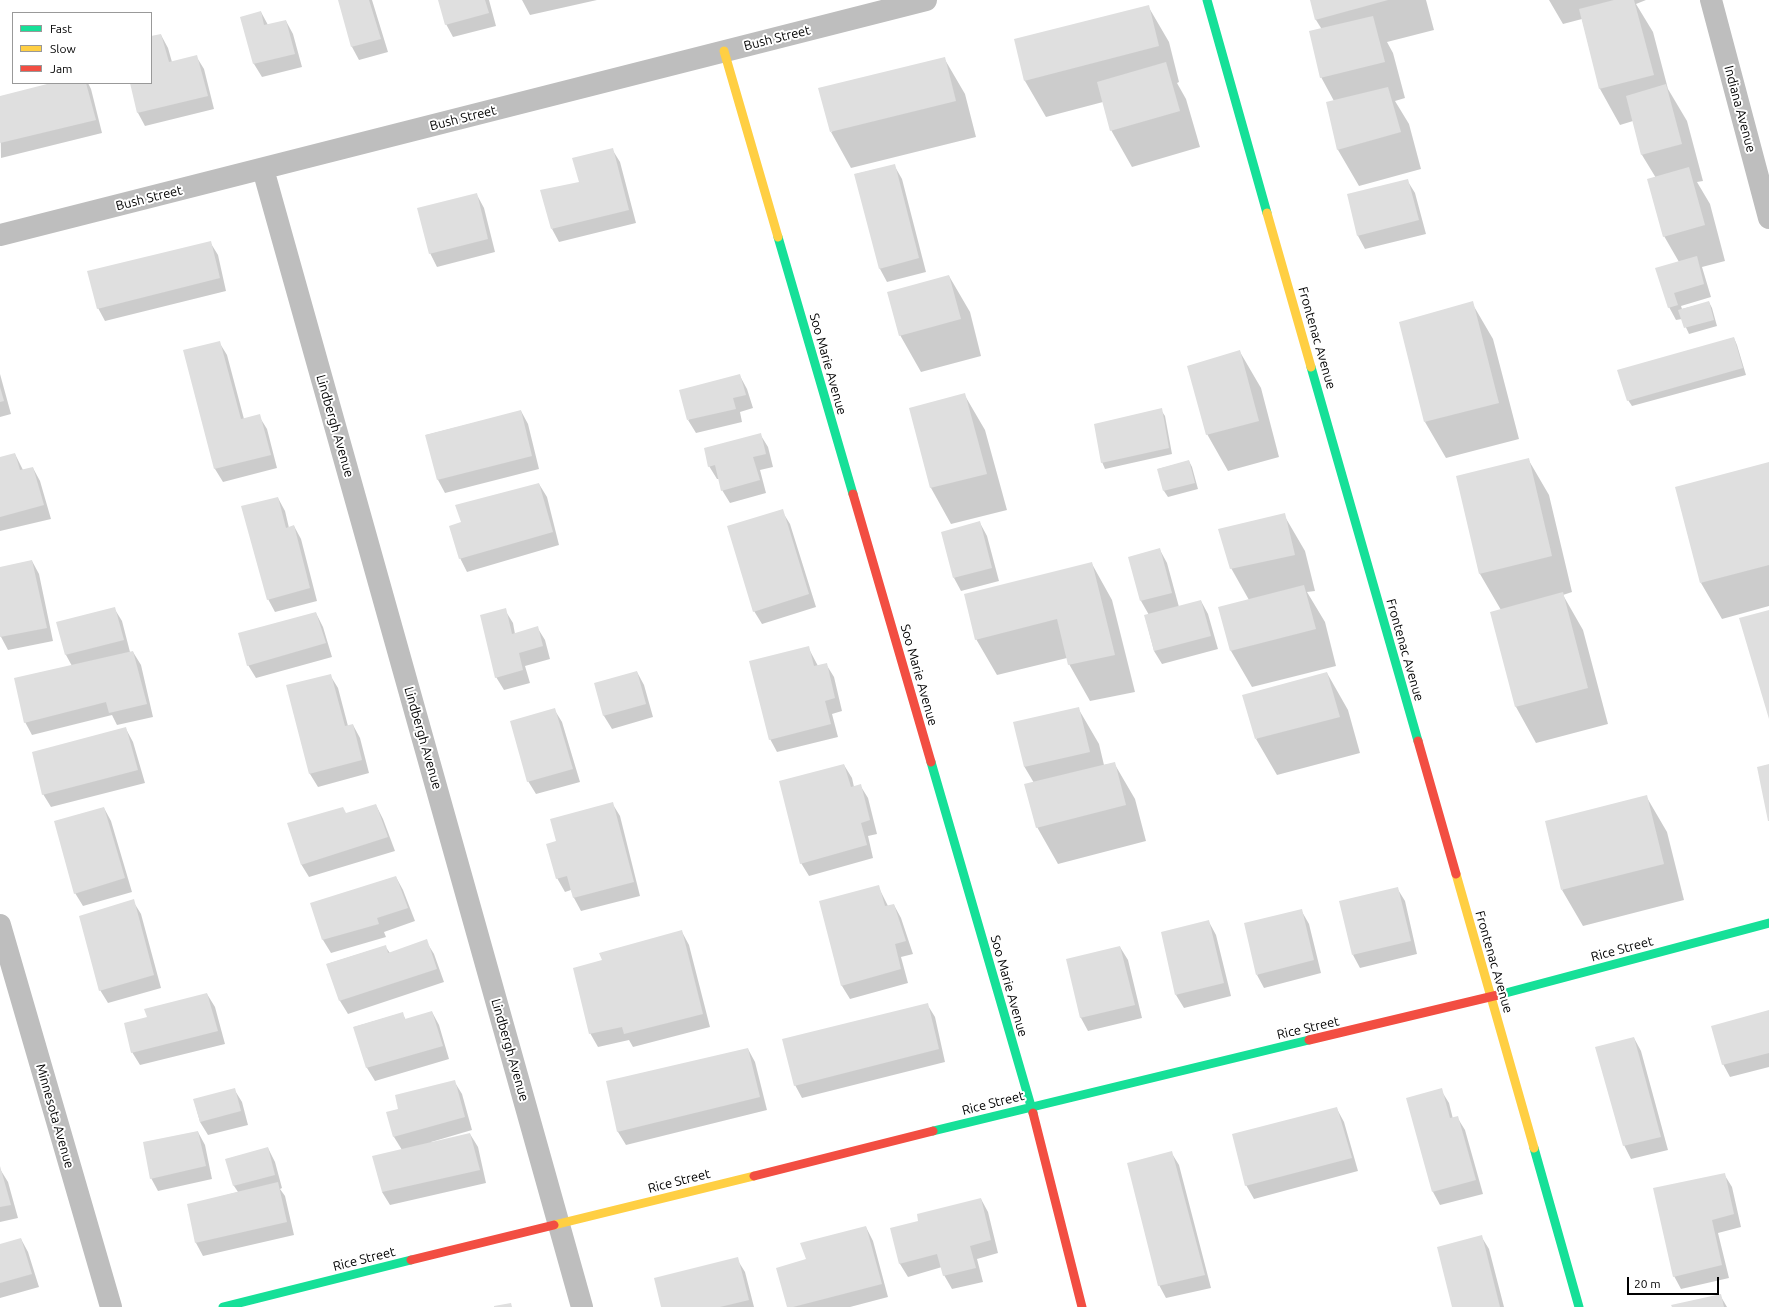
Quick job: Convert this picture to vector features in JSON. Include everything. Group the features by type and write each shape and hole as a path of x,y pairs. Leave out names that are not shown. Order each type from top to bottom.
{"street":[{"name":"Bush Street","path":"0,235 926,0"},
{"name":"Frontenac Avenue","path":"1207,0 1579,1307"},
{"name":"Indiana Avenue","path":"1711,0 1769,218"},
{"name":"Soo Marie Avenue","path":"724,51 1031,1107 1082,1307"},
{"name":"Lindbergh Avenue","path":"263,169 582,1307"},
{"name":"Rice Street","path":"223,1307 1031,1107 1491,997 1769,923"},
{"name":"Minnesota Avenue","path":"0,925 111,1307"}],"building":[{"path":"338,0 369,0 381,39 351,47"},
{"path":"438,0 485,0 489,13 445,25"},
{"path":"1310,0 1388,0 1315,20"},
{"path":"1614,0 1634,0 1654,75 1599,89 1579,9"},
{"path":"1149,5 1159,46 1024,81 1014,39"},
{"path":"261,11 264,25 286,20 295,54 253,64 240,17"},
{"path":"1373,16 1385,62 1320,78 1309,31"},
{"path":"161,34 169,62 197,55 208,96 137,113 130,84 152,84 152,36"},
{"path":"945,57 956,101 830,132 818,88"},
{"path":"1166,62 1180,111 1110,131 1097,82"},
{"path":"47,84 86,84 96,120 0,143 0,96"},
{"path":"1666,84 1682,144 1641,155 1626,96"},
{"path":"1388,87 1401,132 1337,150 1326,102"},
{"path":"613,148 629,210 551,229 540,190 579,182 572,158"},
{"path":"895,164 919,258 879,269 854,174"},
{"path":"1689,167 1705,225 1663,237 1647,179"},
{"path":"1408,179 1419,220 1357,236 1347,194"},
{"path":"477,193 488,239 429,254 417,208"},
{"path":"211,241 220,278 97,309 87,271"},
{"path":"1697,256 1704,284 1674,293 1678,305 1668,308 1655,268"},
{"path":"949,275 961,319 899,336 887,292"},
{"path":"1473,301 1499,403 1424,422 1399,322"},
{"path":"1709,301 1714,320 1684,328 1678,310"},
{"path":"1734,337 1743,368 1627,401 1617,370"},
{"path":"220,341 241,419 260,414 271,455 214,469 183,350"},
{"path":"1240,350 1259,421 1206,435 1187,366"},
{"path":"740,374 746,395 733,398 736,409 687,420 679,390"},
{"path":"0,387 4,401 0,402"},
{"path":"965,393 987,474 930,488 909,408"},
{"path":"1162,408 1169,448 1101,463 1094,424"},
{"path":"521,410 532,456 437,480 425,435"},
{"path":"761,433 766,454 753,457 760,480 721,491 715,465 708,467 704,448"},
{"path":"15,453 20,470 33,467 44,505 0,517 0,457"},
{"path":"1529,458 1552,556 1479,574 1456,476"},
{"path":"1189,460 1195,483 1163,491 1157,469"},
{"path":"1769,462 1769,565 1700,583 1675,487"},
{"path":"539,483 553,532 459,559 449,526 461,522 455,505"},
{"path":"278,497 286,528 294,525 310,588 267,600 241,506"},
{"path":"783,509 809,594 753,612 727,526"},
{"path":"1285,513 1295,555 1230,569 1218,529"},
{"path":"980,521 992,568 953,578 941,532"},
{"path":"1160,548 1172,593 1140,601 1128,557"},
{"path":"32,560 47,628 0,637 0,567"},
{"path":"1092,562 1115,655 1068,665 1057,619 975,640 964,594"},
{"path":"1304,585 1316,629 1230,651 1218,607"},
{"path":"1563,592 1588,688 1515,707 1490,612"},
{"path":"1201,600 1211,636 1154,651 1144,615"},
{"path":"115,607 124,640 65,655 56,622"},
{"path":"506,608 512,634 538,626 543,646 519,653 523,670 495,678 480,615"},
{"path":"1769,610 1769,719 1739,618"},
{"path":"316,612 326,643 247,666 238,633"},
{"path":"809,646 814,666 827,663 835,698 825,701 831,724 769,740 749,661"},
{"path":"133,651 147,704 109,713 106,702 24,723 14,678"},
{"path":"637,671 646,704 603,716 594,683"},
{"path":"1327,672 1340,717 1255,739 1242,695"},
{"path":"331,674 345,726 353,724 362,760 309,774 286,685"},
{"path":"1079,707 1090,752 1024,767 1013,722"},
{"path":"555,708 573,769 527,782 510,721"},
{"path":"126,727 138,770 42,795 32,752"},
{"path":"1115,762 1126,805 1036,828 1024,784"},
{"path":"844,764 851,787 861,784 870,820 861,823 867,845 800,864 779,781"},
{"path":"1769,764 1769,821 1768,821 1757,767"},
{"path":"1647,795 1664,864 1561,890 1545,821"},
{"path":"613,802 634,882 573,898 567,876 556,879 546,844 556,841 550,819"},
{"path":"376,804 388,837 301,865 287,823 343,807 346,813"},
{"path":"104,807 125,878 74,894 54,821"},
{"path":"396,876 408,908 377,918 379,924 322,940 310,903"},
{"path":"879,885 885,906 894,904 906,941 895,944 901,969 841,986 819,901"},
{"path":"1398,887 1411,941 1352,955 1339,901"},
{"path":"134,899 154,975 99,991 79,916"},
{"path":"1302,909 1314,960 1256,975 1244,923"},
{"path":"1209,920 1224,983 1175,995 1161,932"},
{"path":"682,930 703,1014 624,1034 622,1027 589,1034 573,968 602,960 599,953"},
{"path":"427,939 437,969 339,1001 326,964 386,945 388,953"},
{"path":"1120,946 1135,1005 1080,1018 1066,959"},
{"path":"207,993 218,1031 131,1053 124,1023 147,1017 144,1009"},
{"path":"928,1003 939,1049 794,1086 782,1039"},
{"path":"1769,1010 1769,1053 1722,1065 1711,1026"},
{"path":"432,1011 443,1046 366,1068 353,1027 403,1012 405,1019"},
{"path":"1634,1037 1661,1137 1623,1146 1595,1047"},
{"path":"748,1048 760,1097 617,1132 606,1081"},
{"path":"455,1080 465,1117 393,1137 386,1112 398,1109 395,1095"},
{"path":"235,1088 241,1111 200,1122 193,1099"},
{"path":"1442,1088 1450,1118 1458,1116 1476,1180 1432,1192 1406,1098"},
{"path":"1337,1107 1352,1158 1245,1186 1232,1134"},
{"path":"198,1131 206,1166 150,1179 143,1142"},
{"path":"470,1133 480,1170 382,1192 372,1156"},
{"path":"268,1147 275,1175 233,1186 225,1159"},
{"path":"1172,1151 1205,1275 1158,1286 1127,1163"},
{"path":"0,1166 11,1205 0,1207"},
{"path":"1725,1173 1734,1214 1712,1220 1722,1265 1673,1277 1653,1188"},
{"path":"278,1182 287,1222 195,1243 187,1204"},
{"path":"981,1198 991,1240 970,1246 976,1268 943,1276 937,1254 899,1264 890,1228 918,1221 917,1214"},
{"path":"866,1226 882,1284 793,1307 787,1307 776,1268 806,1259 800,1243"},
{"path":"1482,1235 1500,1307 1452,1307 1437,1247"},
{"path":"21,1238 32,1274 0,1283 0,1244"},
{"path":"738,1257 749,1300 720,1307 661,1307 654,1278"},
{"path":"1721,1294 1724,1307 1672,1307 1671,1305"},
{"path":"511,1303 512,1307 494,1307 494,1306"}],"traffic: fast":[{"path":"1207,0 1267,213"},
{"path":"778,237 853,494"},
{"path":"1311,367 1418,741"},
{"path":"931,762 1033,1113"},
{"path":"1502,994 1769,923"},
{"path":"933,1131 1309,1040"},
{"path":"1534,1148 1579,1307"},
{"path":"223,1307 411,1260"}],"traffic: slow":[{"path":"724,51 778,237"},
{"path":"1267,213 1311,367"},
{"path":"1456,874 1534,1148"},
{"path":"554,1225 754,1176"}],"traffic: jam":[{"path":"853,494 931,762"},
{"path":"1418,741 1456,874"},
{"path":"1309,1040 1502,994"},
{"path":"1033,1113 1082,1307"},
{"path":"754,1176 933,1131"},
{"path":"411,1260 554,1225"}]}
